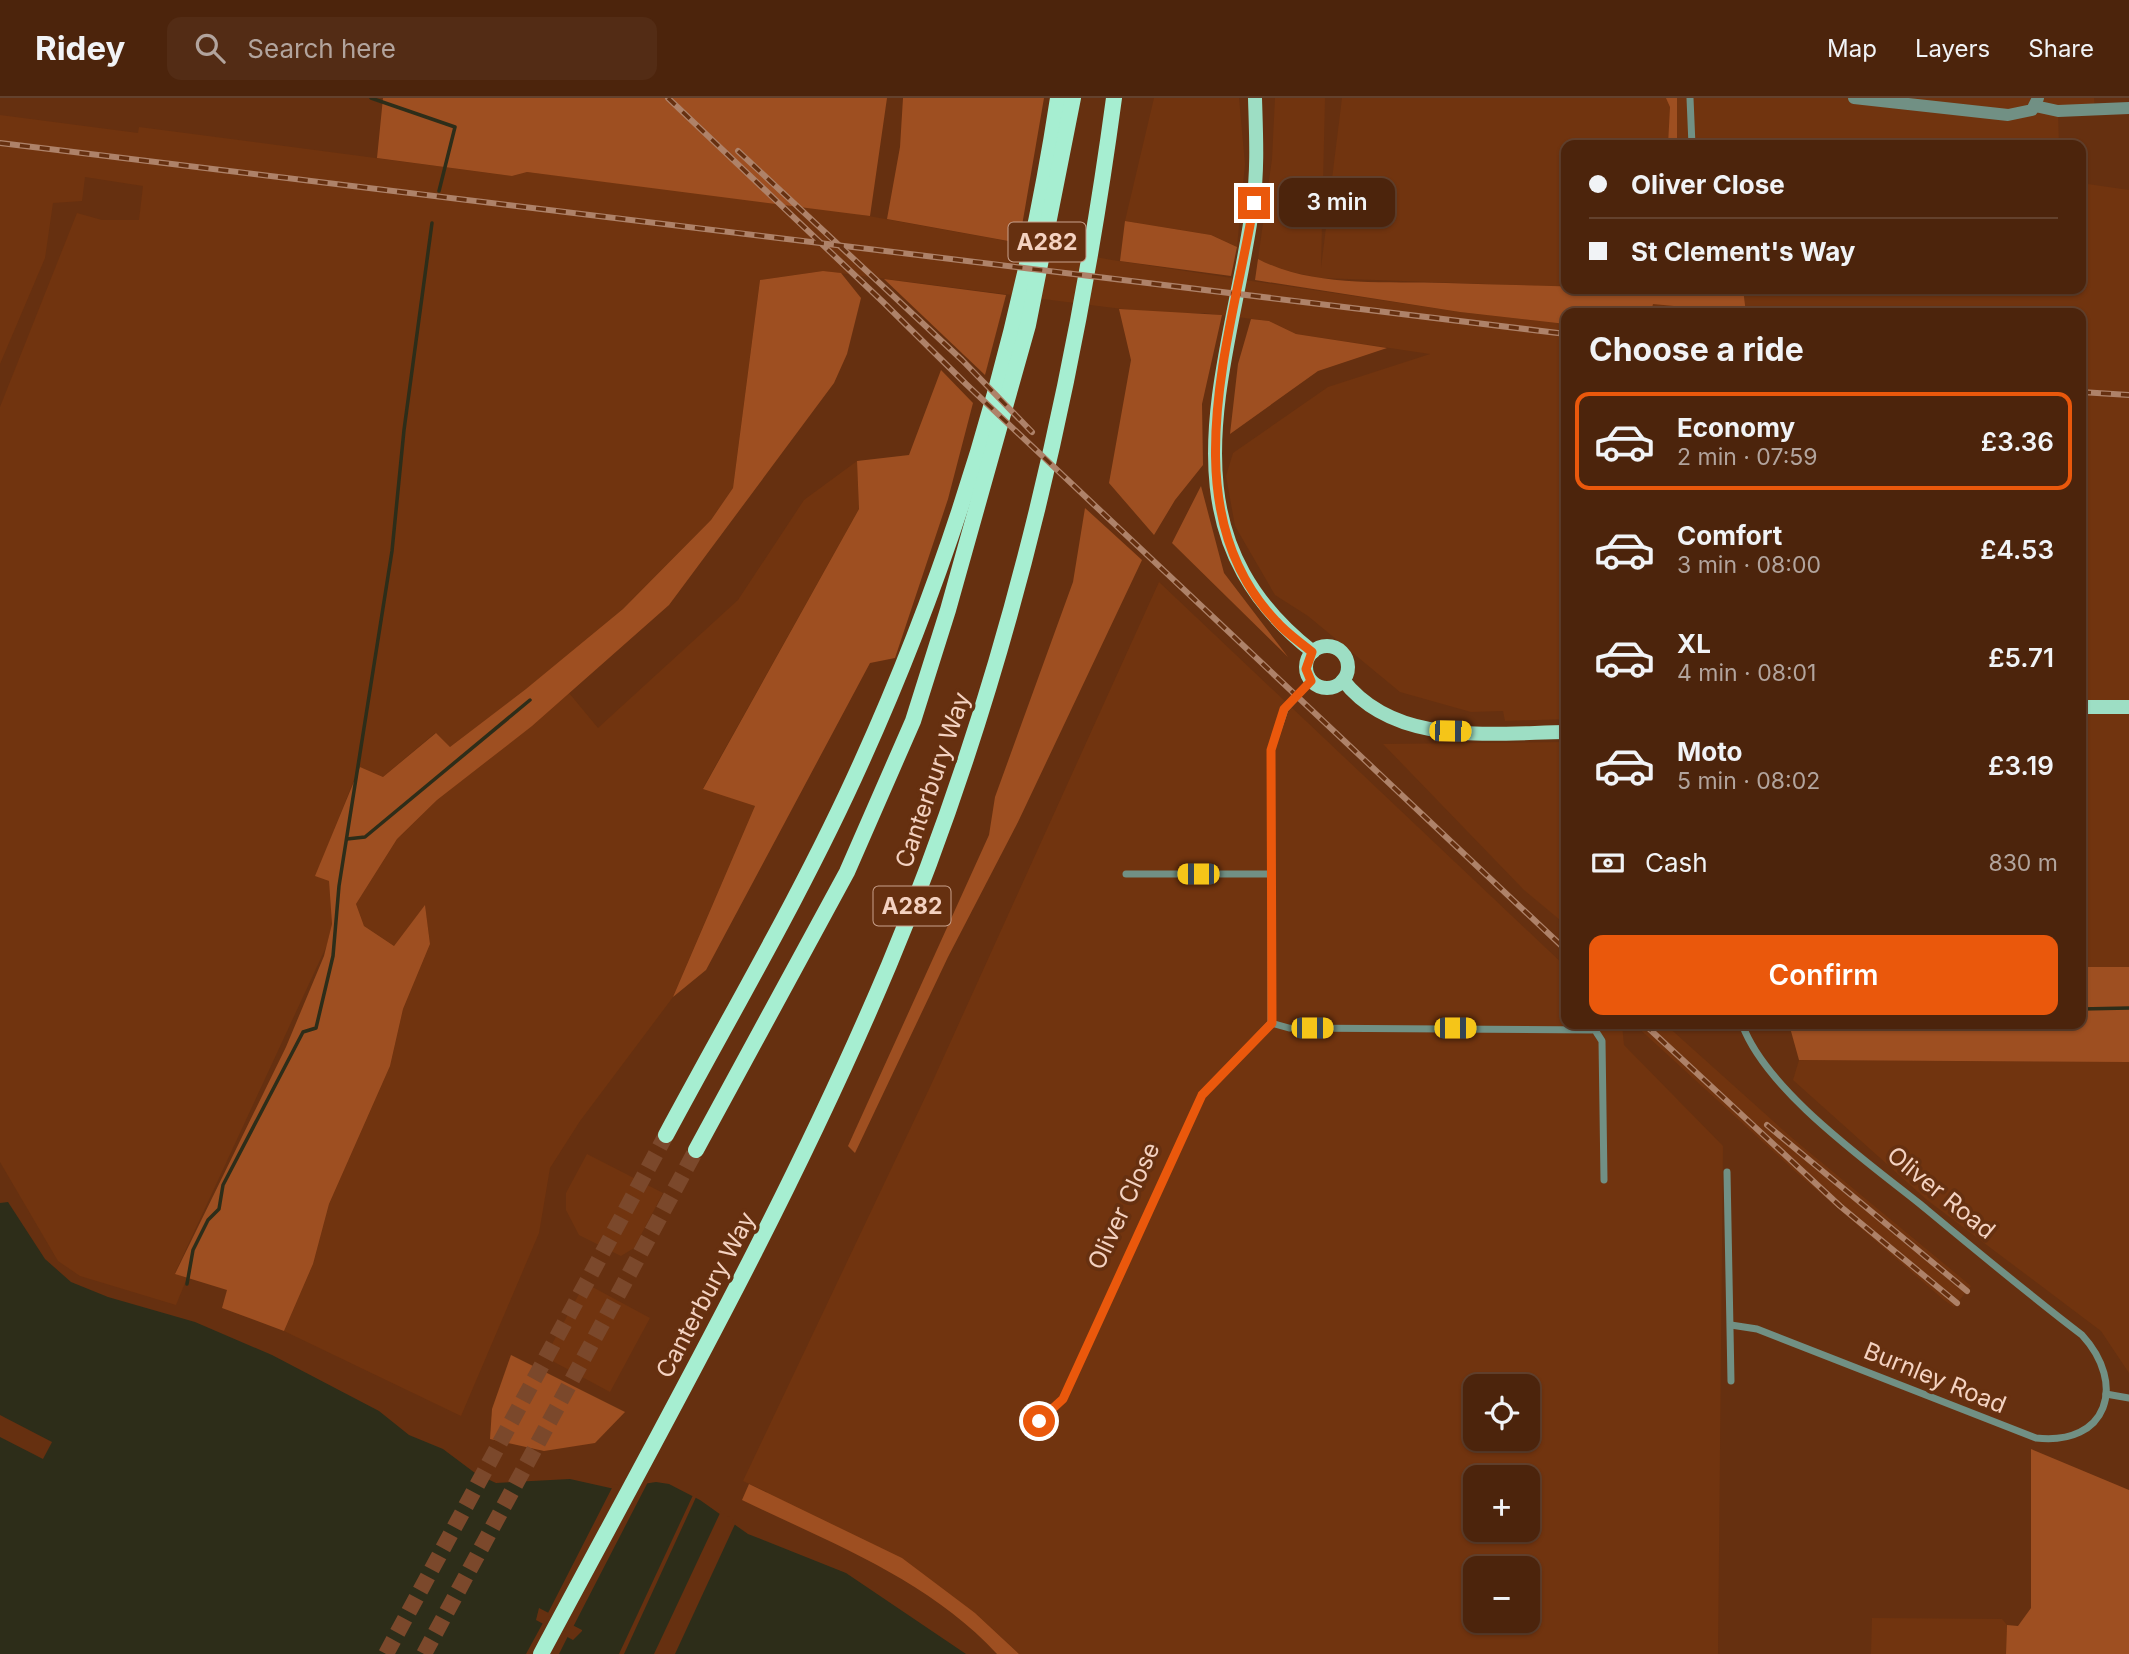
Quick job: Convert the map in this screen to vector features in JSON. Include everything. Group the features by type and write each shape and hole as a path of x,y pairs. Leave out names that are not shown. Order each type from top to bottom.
{"highway":[{"name":"Canterbury Way","path":"696,1150 847,872 893,772 930,671 990,436 1028,261 1058,98"},
{"name":"Canterbury Way","path":"666,1135 810,867 861,763 928,603 990,436 1031,312 1073,98"},
{"name":"Canterbury Way","path":"541,1654 747,1269 818,1125 890,962 936,844 986,698 1036,523 1077,336 1114,98"}],"main road":[{"path":"1255,98 1257,164 1244,264 1219,397 1214,449 1223,520 1236,559 1261,604 1275,621 1312,652"},
{"path":"1328,646 1343,654 1348,670 1343,680 1324,688 1311,681 1306,669 1312,652 1328,646"},
{"path":"1343,680 1357,698 1372,709 1423,729 1561,732"},
{"path":"2086,707 2129,707"}],"street":[{"path":"1690,98 1692,140"},
{"path":"1854,98 2008,115 2026,113 2037,102 2058,111 2129,108"},
{"path":"1311,681 1284,709 1273,737 1270,874 1272,1023 1289,1028 1595,1030 1602,1041 1604,1180"},
{"path":"1126,874 1270,874"},
{"name":"Oliver Close","path":"1039,1421 1063,1399 1202,1095 1272,1023"},
{"name":"Oliver Road","path":"1745,1029 1772,1074 1809,1110 1867,1162 2081,1335 2104,1367 2106,1394"},
{"path":"1727,1172 1731,1381"},
{"name":"Burnley Road","path":"1731,1325 1757,1329 2036,1438 2056,1440 2079,1433 2096,1418 2106,1394"},
{"path":"2106,1394 2129,1398"}],"shaded area":[{"path":"383,98 887,98 870,216 527,172 512,176 377,158"},
{"path":"903,98 1044,98 1019,243 887,219 900,147"},
{"path":"1154,98 1239,98 1245,164 1237,247 1211,235 1125,221"},
{"path":"1275,98 1325,98 1321,268 1342,98 2094,98 2095,111 2058,111 2059,140 1561,140 1561,287 1320,278 1277,269 1258,259 1272,159"},
{"path":"1666,98 1677,98 1677,140 1668,140 1670,107"},
{"path":"0,115 138,133 139,127 512,176 527,172 830,209 1112,260 1460,312 1561,323 1561,719 1505,721 1503,711 1471,712 1400,692 1308,616 1275,595 1235,526 1226,476 1233,453 1328,387 1430,354 1296,334 1269,321 1204,313 1158,313 823,271 760,280 733,488 711,520 623,609 526,690 450,747 435,733 383,777 359,767 316,876 329,881 332,924 327,945 175,1273 187,1278 176,1305 80,1276 58,1261 0,1162 0,407 77,213 102,220 139,220 143,186 85,177 82,201 53,203 45,258 0,364"},
{"path":"2086,184 2129,190 2129,967 2086,967 2086,308 1652,308 1655,294 2086,294"},
{"path":"1125,221 1211,235 1237,247 1231,276 1120,261"},
{"path":"1258,259 1302,275 1350,281 1561,286 1561,294 1744,294 1745,308 1694,308 1653,304 1652,308 1561,308 1561,323 1460,312 1255,280"},
{"path":"823,271 841,273 861,298 847,354 834,383 669,605 532,726 437,800 397,839 356,904 364,926 394,946 425,905 430,944 403,1009 390,1066 329,1204 313,1264 284,1331 222,1308 227,1290 175,1274 286,1047 324,956 332,924 329,881 315,876 360,767 383,777 436,733 450,747 623,609 711,520 733,488 760,280"},
{"path":"884,279 1006,295 985,375"},
{"path":"1119,309 1222,315 1202,404 1203,465 1175,500 1154,535 1109,483 1131,360"},
{"path":"1251,319 1269,321 1296,334 1387,348 1318,371 1230,434 1238,364"},
{"path":"941,370 973,403 948,499 895,658 870,663 706,970 673,997 755,806 703,789 859,509 857,461 909,455"},
{"path":"857,461 859,509 703,788 755,806 673,997 580,1121 550,1168 539,1233 461,1416 284,1331 313,1264 329,1204 390,1066 403,1009 430,944 425,906 394,946 364,926 356,904 397,839 437,800 569,693 598,728 738,600 804,500"},
{"path":"1201,486 1224,573 1288,657 1172,543"},
{"path":"1085,508 1142,560 1018,822 948,957 855,1153 848,1146 989,835 995,797 1073,582"},
{"path":"1159,582 1561,962 1561,1029 1622,1029 1624,1045 1723,1146 1718,1654 1019,1654 975,1613 766,1495 767,1492 743,1481 931,1085"},
{"path":"1561,742 1561,921 1524,890 1383,744"},
{"path":"2086,967 2129,967 2129,1062 1799,1060 1790,1029 2086,1029"},
{"path":"1639,1029 1671,1029 1792,1138 1971,1286 1954,1307 1797,1173"},
{"path":"1799,1060 2129,1062 2129,1373 2101,1331 1927,1200 1793,1080"},
{"path":"587,1154 663,1193 634,1248 621,1256 579,1235 566,1210 566,1193"},
{"path":"8,1202 45,1259 71,1282 108,1297 195,1322 272,1355 379,1411 409,1435 443,1449 475,1473 496,1483 570,1479 637,1494 643,1484 669,1484 700,1500 748,1534 846,1573 966,1654 0,1654 0,1203","holes":["539,1608 582,1630 573,1640 536,1620"]},
{"path":"585,1283 650,1318 610,1392 545,1357"},
{"path":"511,1355 625,1412 595,1443 544,1451 490,1439 492,1409"},
{"path":"2031,1449 2129,1490 2129,1654 2006,1654 2007,1625 2018,1626 2031,1608"},
{"path":"749,1484 902,1558 975,1613 1019,1654 997,1654 970,1628 910,1584 844,1548 742,1500"},
{"path":"1872,1618 2002,1619 2007,1625 2006,1654 1871,1654"}],"pier":[{"path":"0,1415 52,1442 43,1459 0,1437"},
{"path":"649,1480 572,1629 547,1615 614,1484 636,1490 641,1482"},
{"path":"694,1493 697,1495 624,1654 619,1654"},
{"path":"721,1511 736,1522 675,1654 654,1654"},
{"path":"544,1621 569,1634 559,1654 526,1654"}],"waterway":[{"path":"371,98 455,127 439,191"},
{"path":"187,1284 193,1250 208,1220 219,1209 223,1185 303,1032 316,1028 333,956 339,886 392,551 404,430 432,223"},
{"path":"347,839 365,837 530,700"},
{"path":"2086,1009 2129,1008"}],"tunnel":[{"path":"386,1654 666,1135"},
{"path":"424,1654 696,1150"}],"railway":[{"path":"668,98 966,384 1561,945"},
{"path":"0,143 1561,333"},
{"path":"738,151 962,360 1032,432"},
{"path":"2086,392 2129,395"},
{"path":"1649,1029 1840,1206 1957,1303"},
{"path":"1767,1125 1967,1291"}],"route":[{"path":"1039,1421 1063,1399 1202,1095 1272,1023 1271,750 1275,729 1284,709 1311,681 1306,663 1312,652 1275,621 1261,604 1236,559 1218,499 1214,449 1216,426 1224,364 1254,203"}]}
